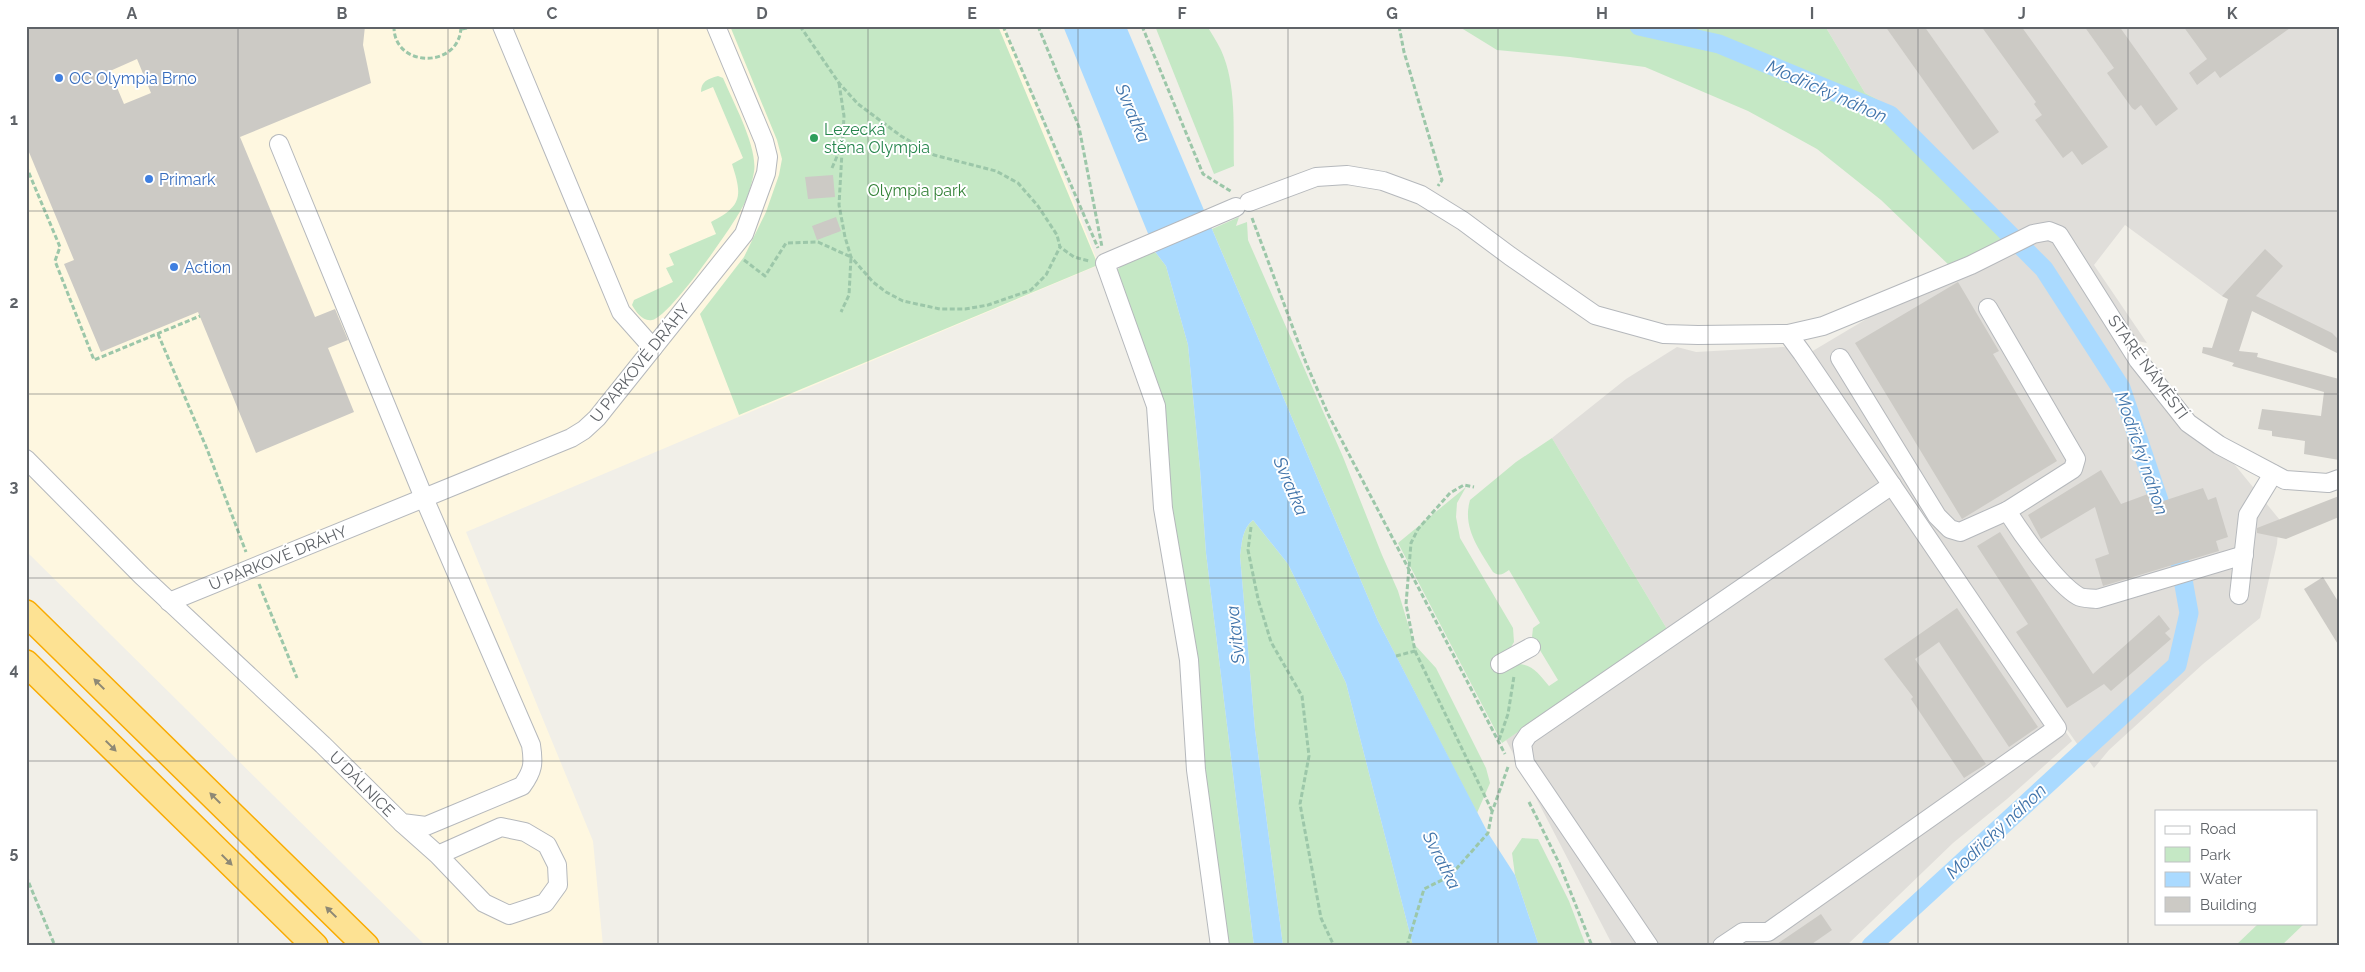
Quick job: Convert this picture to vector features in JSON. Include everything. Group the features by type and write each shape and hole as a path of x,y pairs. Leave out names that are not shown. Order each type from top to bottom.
{"highway":[{"path":"26,612 366,946"},
{"path":"26,663 315,946"}],"street":[{"path":"502,26 620,312 653,348"},
{"name":"U PARKOVÉ DRÁHY","path":"169,602 571,438 598,418 744,234 766,173 768,157 716,26"},
{"name":"U DÁLNICE","path":"26,459 169,602 323,745 402,823 426,826 522,786 532,772 533,758 531,745 502,672 424,498 279,144"},
{"name":"STARÉ NÁMĚSTÍ","path":"1105,263 1243,205 1316,177 1363,176 1400,187 1431,202 1463,221 1595,315 1664,334 1788,334 1823,326 1989,256 2033,234 2049,231 2059,235 2138,360 2188,423 2219,445 2285,480 2328,483 2339,479"},
{"path":"1105,263 1156,406 1163,508 1189,660 1196,770 1220,946"},
{"path":"1840,358 1938,516 1950,529 1960,532 2007,511 2073,469 2076,458 1988,308"},
{"path":"1722,946 1743,932 1768,932 2058,728 1788,334"},
{"path":"2239,595 2248,514 2273,474"},
{"path":"1649,946 1525,763 1522,744 1528,735 1892,485"},
{"path":"2007,511 2053,572 2079,597 2097,599 2244,555"},
{"path":"1507,660 1531,646"},
{"path":"402,823 438,855 484,903 509,915 545,903 558,885 557,865 547,845 525,832 501,827 438,855"}],"path":[{"path":"394,26 397,41 404,50 412,56 423,60 444,56 453,49 459,40 462,28 478,26"},
{"path":"731,250 765,276 786,243 818,242 851,257 873,282 886,292 903,300 940,309 965,309 988,306 1031,290 1046,275 1060,248 1057,235 1038,206 1018,183 996,171 934,155 901,136 864,109 838,83 800,26"},
{"path":"1003,26 1105,263"},
{"path":"1038,26 1079,127 1105,263"},
{"path":"1142,26 1203,174 1243,205 1255,229 1317,391 1408,571 1506,756"},
{"path":"1400,26 1404,52 1442,180 1431,202"},
{"path":"838,83 844,116 840,204 845,237 851,257 849,295 841,312"},
{"path":"832,168 842,144"},
{"path":"26,166 60,247 55,261 94,360 200,316"},
{"path":"1060,248 1074,257 1105,263"},
{"path":"158,334 207,449 252,568 297,678"},
{"path":"1474,487 1464,485 1455,489 1418,529 1409,547 1406,604 1415,650 1492,812"},
{"path":"1251,527 1248,550 1271,642 1302,696 1309,756 1300,804 1321,918 1334,946"},
{"path":"1396,656 1415,650"},
{"path":"1499,741 1508,714 1516,668 1507,660"},
{"path":"1407,946 1424,889 1450,876 1488,834 1492,812 1509,763 1514,771"},
{"path":"1526,796 1559,863 1592,946"},
{"path":"26,876 55,946"}],"shaded area":[{"path":"26,26 1004,26 1099,265 466,532 593,841 603,946 426,946 26,551"},
{"path":"1825,26 2339,26 2339,353 2222,296 2125,225 2094,265 2147,343 2133,340 2279,519 2277,544 2260,618 2203,664 2109,750 2094,768 1900,490 2072,741 2007,799 1953,843 1846,946 1613,946 1506,740 1667,629 1552,438 1626,379 1677,347 1696,352 1784,347 1806,355 1994,243 2018,232 1899,111 1865,93"}],"green space":[{"name":"Olympia park","path":"730,26 998,26 1098,265 739,415 700,314 744,257 766,212 779,175 782,159 777,140"},
{"path":"1155,26 1207,26 1218,44 1226,64 1232,92 1234,166 1214,174"},
{"path":"1458,26 1825,26 1865,93 1899,111 2018,232 1994,243 1952,268 1881,200 1817,149 1748,111 1645,67 1497,50"},
{"path":"718,76 723,78 749,138 754,162 750,190 736,218 685,289 660,315 649,320 643,318 632,305 634,300 673,282 666,268 674,265 669,254 716,234 711,222 729,211 737,199 737,184 732,164 743,158 713,87 701,92 702,85 706,81"},
{"path":"1239,217 1236,226 1247,222 1248,240 1343,457 1398,591 1414,644 1436,668 1486,768 1490,783 1477,813 1378,621 1212,229"},
{"path":"1152,252 1156,253 1166,266 1188,345 1206,553 1254,946 1226,946 1170,524 1165,437 1117,271 1121,265"},
{"path":"1552,438 1667,629 1502,743 1398,543 1466,487 1457,503 1456,517 1460,538 1513,628 1514,642 1506,655 1514,664 1530,667 1549,686 1558,680 1532,637 1533,628 1540,623 1509,570 1500,575 1493,572 1473,538 1468,520 1470,500 1516,462"},
{"path":"1253,520 1288,564 1346,683 1413,946 1283,946 1255,730 1240,556 1245,532"},
{"path":"1522,838 1538,839 1569,901 1586,946 1539,946 1515,875 1512,853"},
{"path":"2258,924 2304,924 2281,946 2235,946"}],"water":[{"path":"1063,26 1126,26 1378,621 1488,833 1515,875 1539,946 1413,946 1346,683 1288,564 1253,520 1245,532 1240,556 1255,730 1283,946 1254,946 1206,553 1188,345 1166,266 1156,253"}],"building":[{"path":"26,26 365,26 363,45 371,83 240,137 315,317 335,309 348,340 328,348 354,412 256,453 198,312 101,352 64,264 74,260 26,145","holes":["137,59 151,93 124,104 110,71"]},
{"path":"1885,26 1924,26 1999,132 1973,150"},
{"path":"1981,26 2021,26 2108,147 2082,165 2072,151 2063,158 2035,120 2042,115 2034,104 2036,102"},
{"path":"2084,26 2119,26 2178,109 2156,126 2141,105 2135,110 2132,108 2107,73 2114,68"},
{"path":"2183,26 2293,26 2220,78 2215,71 2197,85 2189,73 2207,59"},
{"path":"833,175 835,197 808,199 805,177"},
{"path":"836,217 841,231 817,240 812,226"},
{"path":"2265,249 2283,266 2256,296 2332,333 2339,340 2339,354 2252,311 2239,351 2258,353 2257,357 2339,379 2339,460 2304,454 2305,441 2272,436 2272,431 2258,429 2262,409 2321,416 2324,392 2232,366 2234,363 2202,353 2203,347 2212,348 2228,299 2222,296"},
{"path":"1958,282 1999,351 1993,354 2057,461 1962,519 1855,343"},
{"path":"2101,470 2121,504 2148,494 2151,505 2203,488 2208,500 2216,497 2228,537 2216,541 2219,551 2103,586 2095,559 2109,554 2095,507 2041,539 2028,515"},
{"path":"2339,496 2339,517 2286,539 2257,533 2257,528"},
{"path":"2000,532 2093,674 2159,615 2170,629 2165,633 2171,639 2111,691 2104,684 2067,708 2016,632 2028,624 1977,546"},
{"path":"2323,577 2339,603 2339,646 2304,589"},
{"path":"1957,608 2038,727 2009,747 1939,642 1915,659 1986,764 1964,778 1911,699 1913,697 1884,659"},
{"path":"1821,914 1832,930 1809,946 1774,946"}],"waterway":[{"name":"Modřický náhon","path":"1639,26 1719,44 1890,115 2044,269 2121,388 2180,563 2189,613 2177,665 1871,946"}],"place":[{"name":"OC Olympia Brno","path":"59,78"},
{"name":"Lezecká stěna Olympia","path":"814,138"},
{"name":"Primark","path":"149,179"},
{"name":"Action","path":"174,267"}],"water label":[{"name":"Svratka","path":"1133,113"},
{"name":"Svratka","path":"1291,486"},
{"name":"Svitava","path":"1235,635"},
{"name":"Svratka","path":"1442,860"}]}
